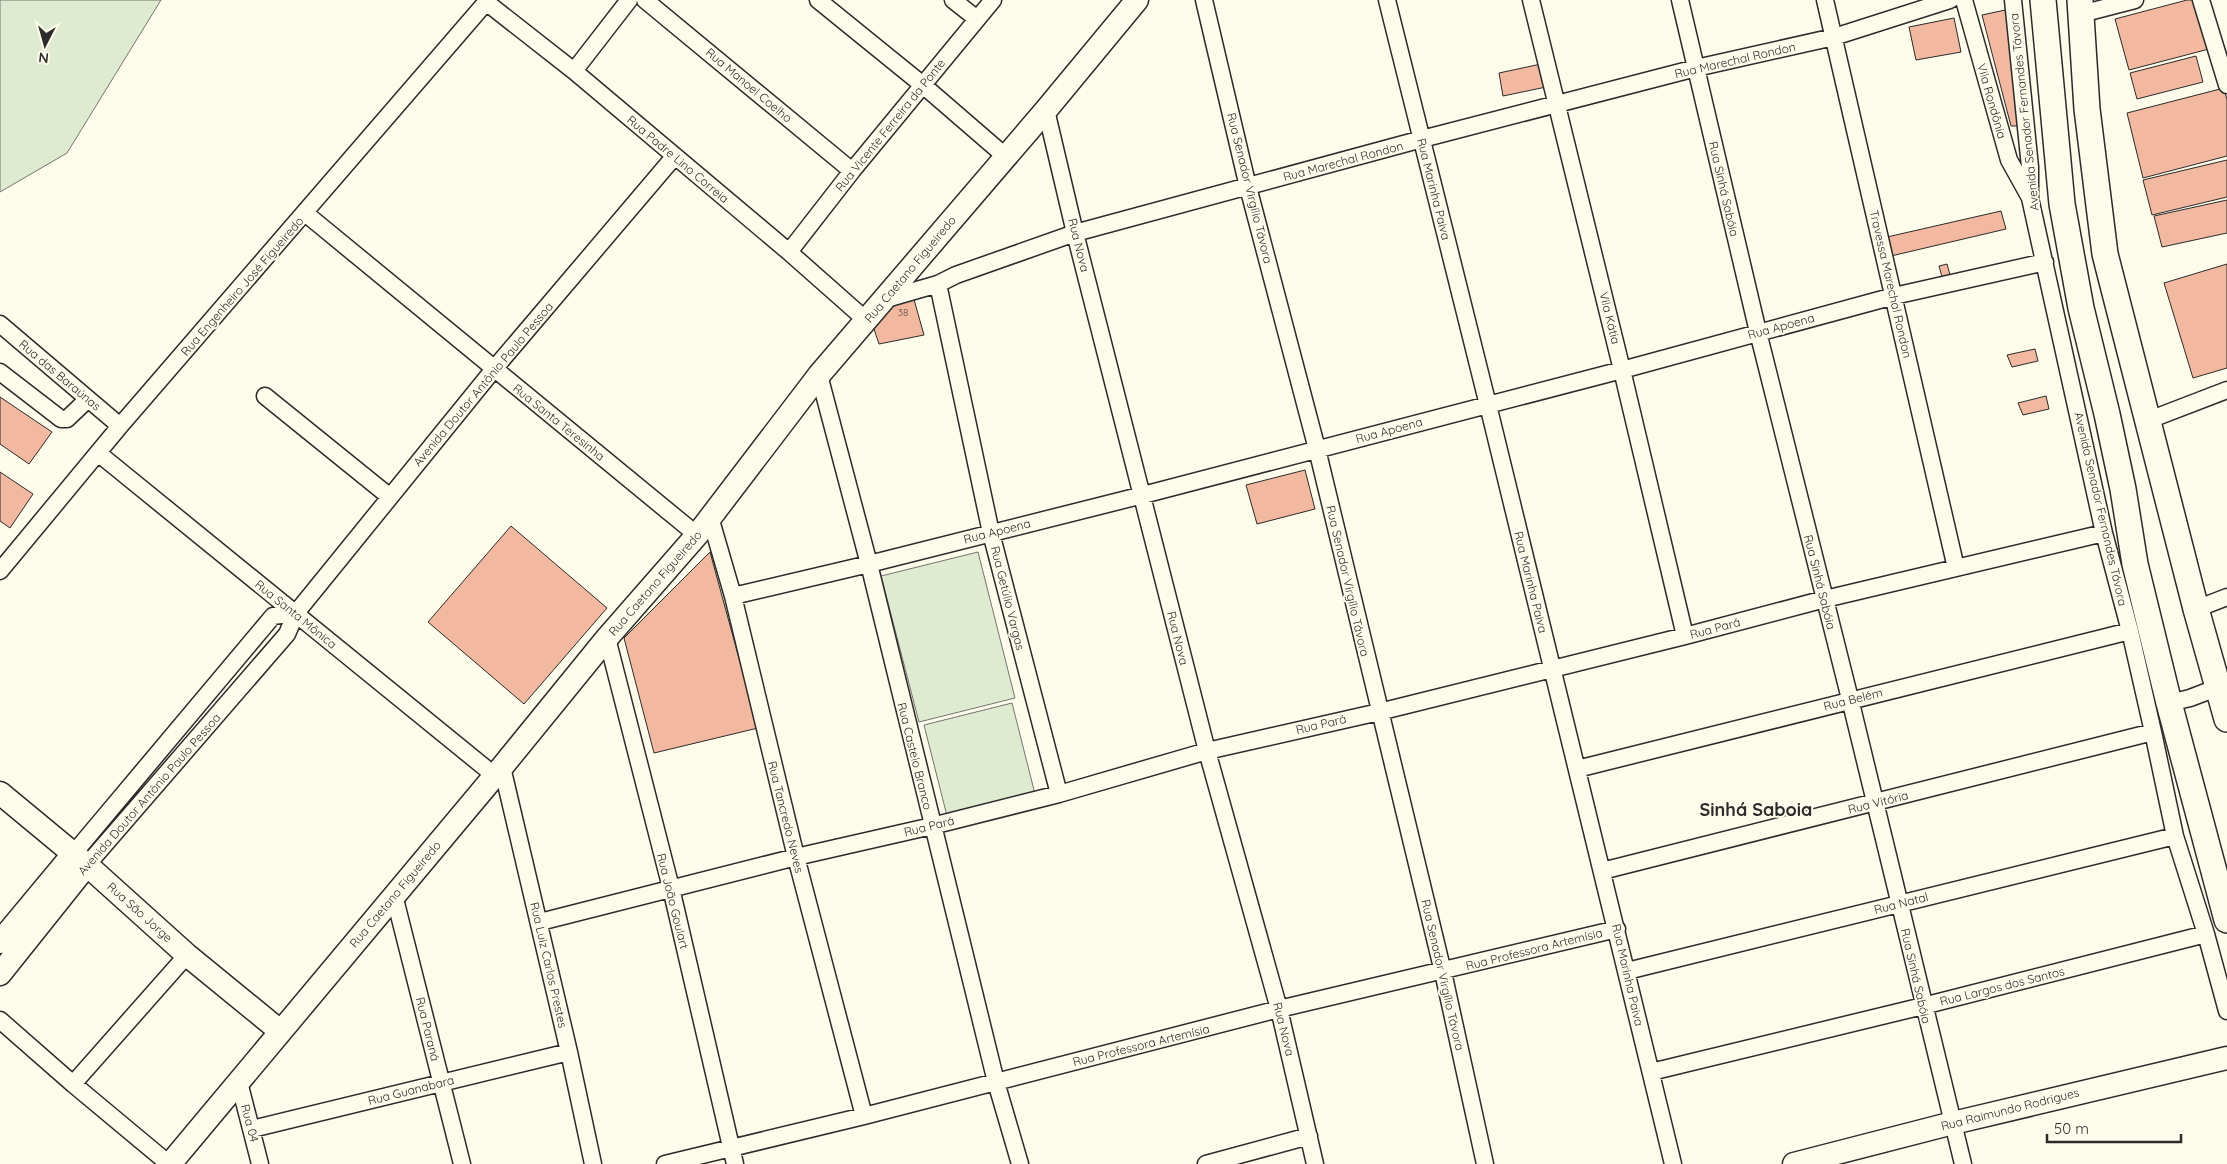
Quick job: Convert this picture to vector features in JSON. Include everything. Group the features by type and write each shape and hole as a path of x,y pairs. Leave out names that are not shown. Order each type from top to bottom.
{"main road":[{"name":"Rua Caetano Figueiredo","path":"169,1164 498,771 606,638 697,535 819,376 1046,110 1137,0"},
{"name":"Avenida Senador Fernandes Távora","path":"2043,0 2062,204 2076,279 2115,451 2135,564 2169,703 2227,920"},
{"path":"2080,7 2087,109 2105,254 2196,608 2227,719"},
{"name":"Rua São Jorge","path":"0,793 81,859 187,955 280,1031"},
{"name":"Avenida Doutor Antônio Paulo Pessoa","path":"0,942 81,859"},
{"name":"Avenida Doutor Antônio Paulo Pessoa","path":"0,974 81,859"},
{"name":"Rua Raimundo Rodrigues","path":"1794,1164 1953,1123 2227,1058"}],"street":[{"path":"574,71 629,0"},
{"name":"Rua Manoel Coelho","path":"645,0 852,171"},
{"path":"818,0 924,86 1005,156"},
{"path":"953,0 977,19"},
{"name":"Rua Vicente Ferreira da Ponte","path":"789,252 852,171 993,0"},
{"name":"Rua Senador Virgílio Távora","path":"1204,0 1248,187 1317,449 1443,972 1484,1164"},
{"name":"Rua Marinha Paiva","path":"1387,0 1617,929 1673,1164"},
{"name":"Vila Kátia","path":"1530,0 1622,370 1685,636"},
{"name":"Rua Sinhá Sabóia","path":"1680,0 1758,332 1963,1164"},
{"name":"Travessa Marechal Rondon","path":"1825,0 1956,568"},
{"name":"Rua Marechal Rondon","path":"886,299 938,284 956,275 1075,233 1422,139 1696,68 1834,36 1950,0"},
{"name":"Vila Rondônia","path":"1964,0 2009,160 2030,198"},
{"name":"Avenida Senador Fernandes Távora","path":"2012,0 2030,167 2030,198 2104,532 2130,631 2175,836 2206,934 2227,1011"},
{"path":"2080,7 2135,0"},
{"path":"2201,0 2227,85"},
{"name":"Rua Padre Lino Correia","path":"487,1 574,71 789,252 867,321"},
{"name":"Rua Engenheiro José Figueiredo","path":"0,571 120,426 487,1"},
{"name":"Rua Nova","path":"1046,110 1075,233 1207,751 1279,1009 1316,1164"},
{"name":"Avenida Doutor Antônio Paulo Pessoa","path":"81,859 287,634 296,613 390,497 494,369 674,157"},
{"name":"Rua Santa Teresinha","path":"305,213 697,535"},
{"name":"Rua Apoena","path":"733,596 992,533 1488,405 1894,296 2045,262"},
{"name":"Rua Getúlio Vargas","path":"938,284 992,533 1059,794"},
{"name":"Rua das Baraúnas","path":"0,324 120,426"},
{"path":"0,372 61,420 67,419 88,400"},
{"name":"Rua Castelo Branco","path":"819,376 869,564 996,1082 1020,1164"},
{"path":"2149,420 2227,390"},
{"path":"265,396 390,497"},
{"name":"Rua Santa Mônica","path":"98,454 296,613 498,771"},
{"name":"Rua Tancredo Neves","path":"710,517 733,596 796,857 864,1116"},
{"name":"Rua Pará","path":"540,922 670,888 1059,794 1207,751 1379,712 1685,636 1824,599 2104,532"},
{"path":"2196,608 2227,597"},
{"name":"Avenida Doutor Antônio Paulo Pessoa","path":"81,859 273,616 296,613"},
{"name":"Rua Belém","path":"1577,769 2130,631"},
{"name":"Rua João Goulart","path":"606,638 670,888 733,1156"},
{"path":"2169,703 2190,698 2219,687"},
{"name":"Rua Vitória","path":"1602,871 2153,732"},
{"name":"Rua Luiz Carlos Prestes","path":"498,771 540,922 593,1164"},
{"name":"Rua Natal","path":"1627,971 2175,836"},
{"name":"Rua Paraná","path":"394,895 462,1164"},
{"name":"Rua Professora Artemísia","path":"665,1164 733,1156 864,1116 1279,1009 1443,972 1617,929"},
{"name":"Rua Largos dos Santos","path":"1651,1072 1923,1006 2206,934"},
{"path":"73,1084 187,955"},
{"path":"0,1020 169,1164"},
{"name":"Rua Guanabara","path":"252,1129 569,1052"},
{"name":"Rua 04","path":"239,1082 260,1164"},
{"path":"1206,1164 1309,1136"}],"green space":[{"path":"0,0 161,0 67,153 0,192"},
{"path":"978,552 1015,698 919,722 881,576"},
{"path":"1012,703 1035,794 947,816 924,725"}],"building":[{"path":"2187,0 2196,0 2209,49 2129,70 2115,19"},
{"path":"2010,9 2019,126 2011,126 1982,15"},
{"path":"1954,18 1961,52 1916,60 1909,27"},
{"path":"2196,56 2203,82 2137,99 2130,73"},
{"path":"1541,64 1546,87 1503,96 1499,73"},
{"path":"2224,88 2227,100 2227,156 2143,178 2127,113"},
{"path":"2227,160 2227,197 2152,215 2143,180"},
{"path":"2227,200 2227,233 2162,247 2154,216"},
{"path":"2001,211 2006,229 1891,256 1887,237"},
{"path":"1947,264 1950,275 1942,277 1939,266"},
{"path":"2227,264 2227,368 2193,378 2164,283"},
{"path":"913,296 924,335 879,344 873,326 902,298"},
{"path":"2035,349 2038,361 2012,367 2007,355"},
{"path":"2046,396 2049,409 2023,415 2018,403"},
{"path":"0,397 52,432 29,464 0,444"},
{"path":"1305,470 1315,509 1257,524 1246,485"},
{"path":"0,472 33,494 10,528 0,521"},
{"path":"511,526 607,608 524,704 428,622"},
{"path":"710,552 758,728 654,753 624,638"}],"district":[{"name":"Sinhá Saboia","path":"1756,809"}]}
